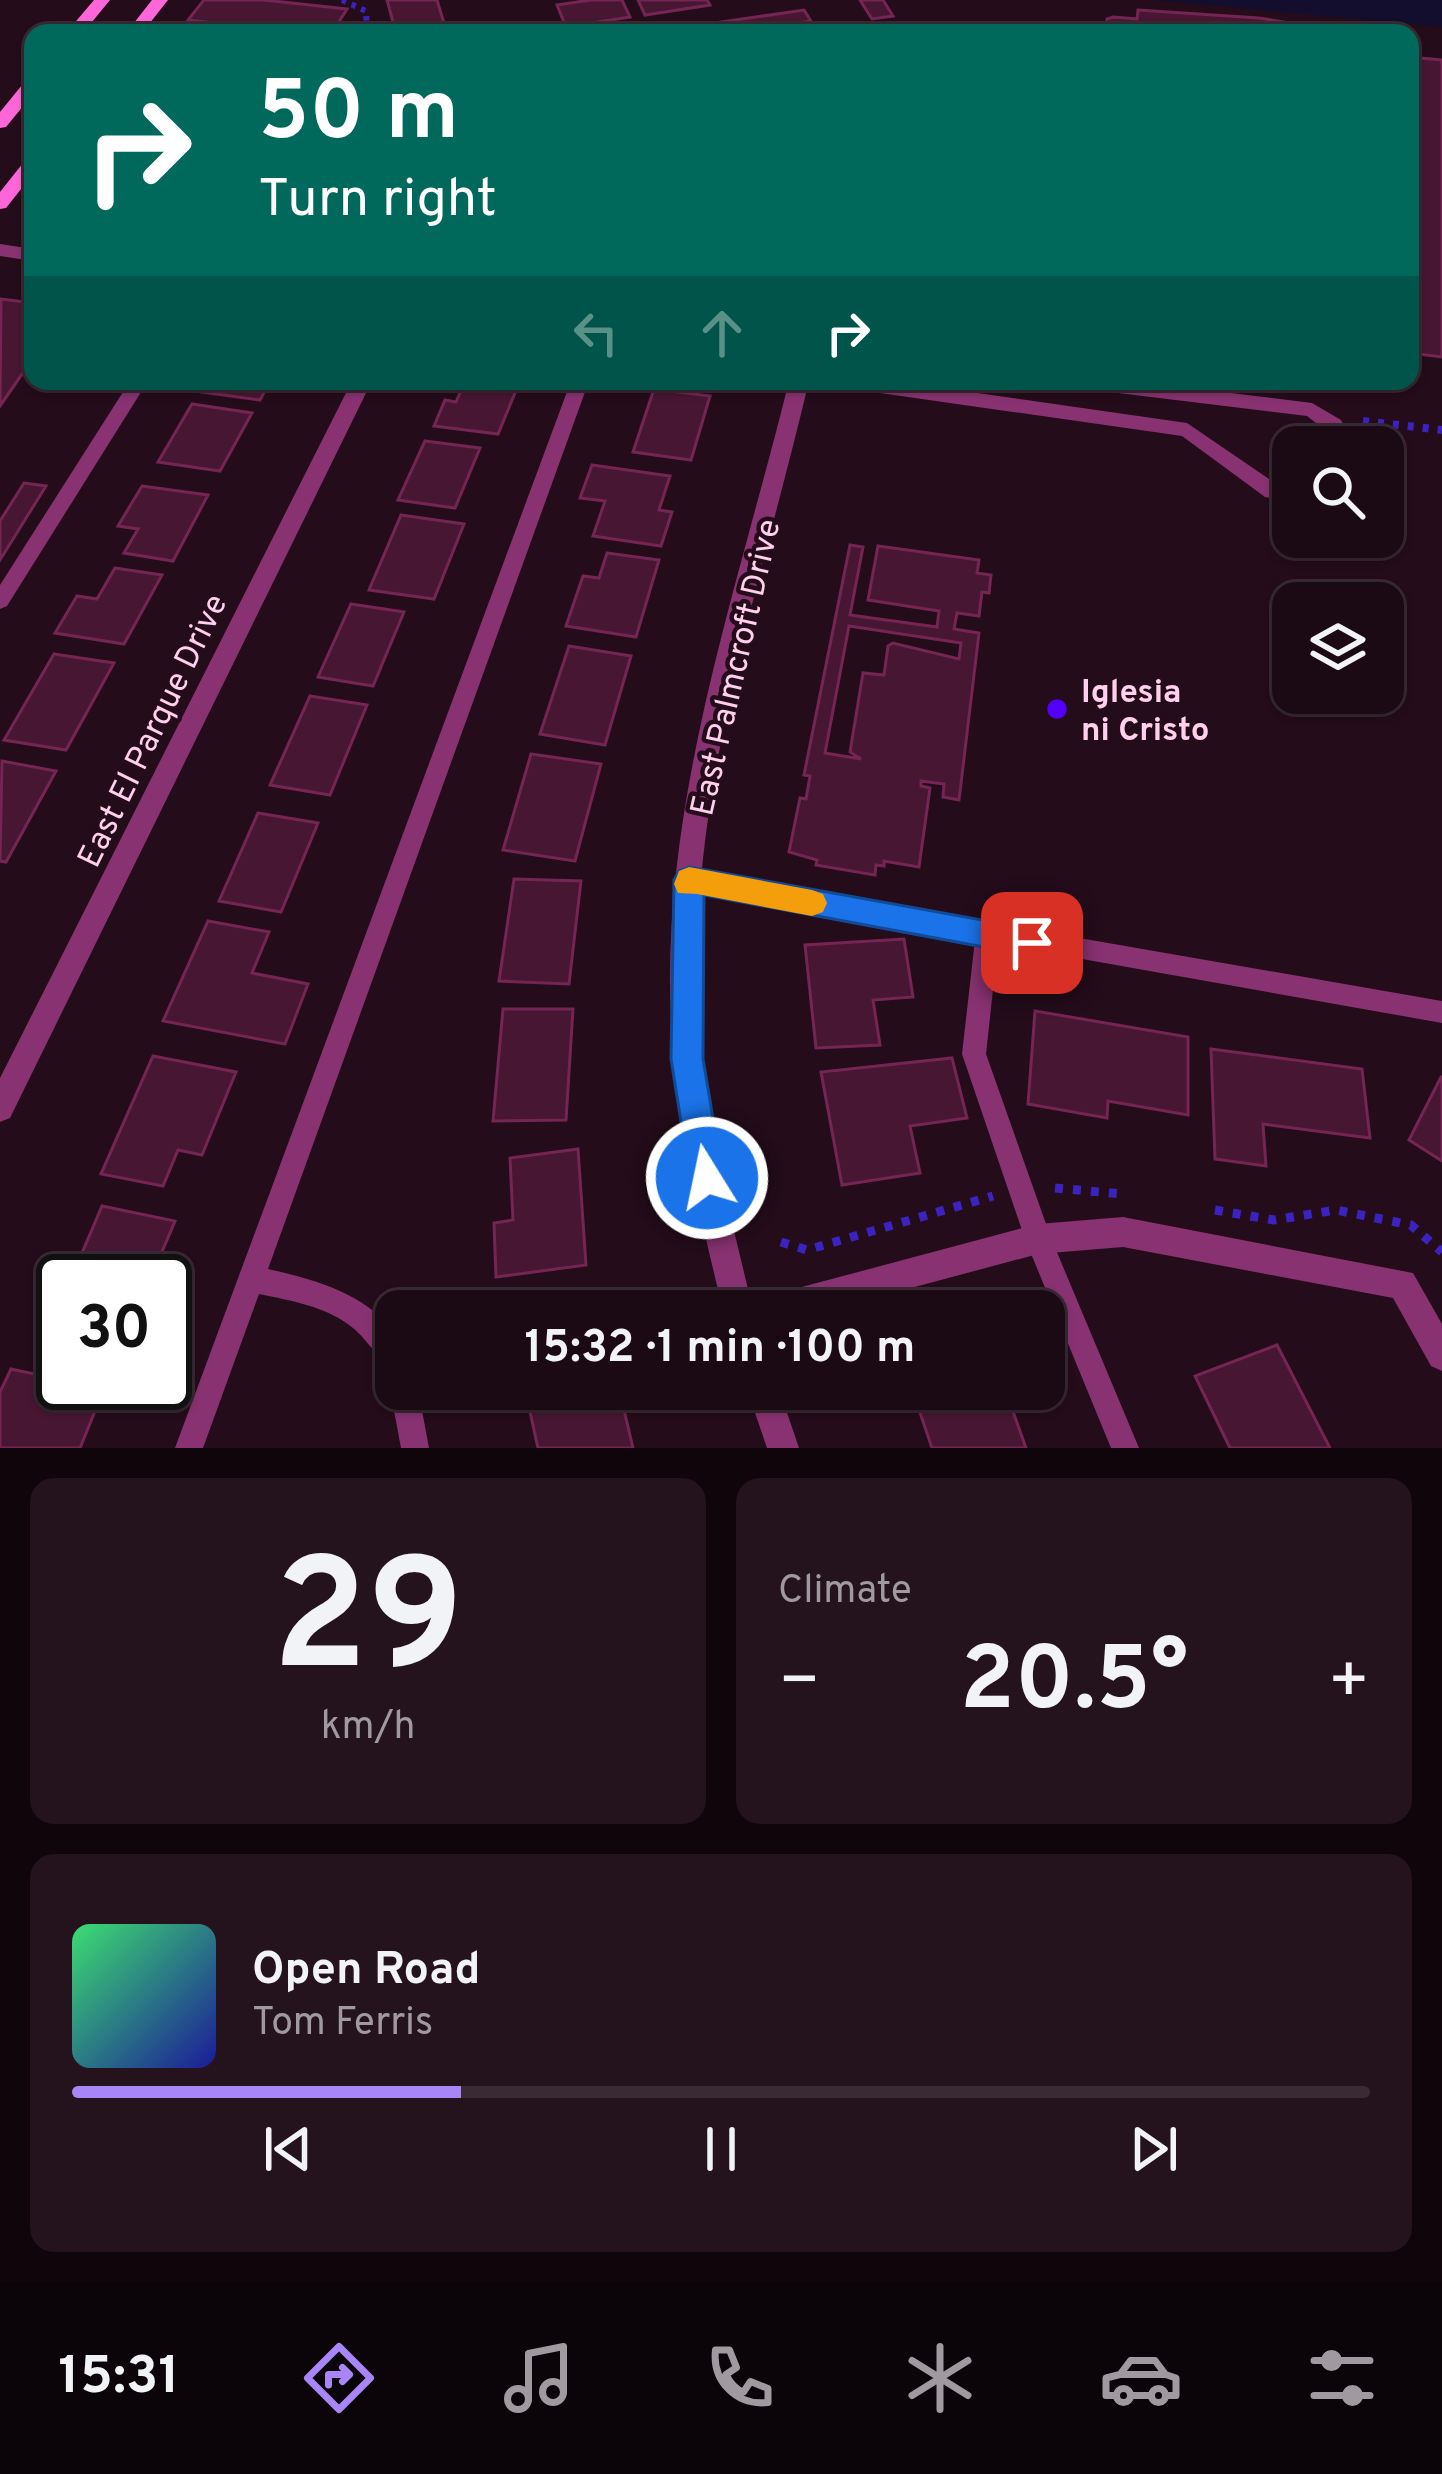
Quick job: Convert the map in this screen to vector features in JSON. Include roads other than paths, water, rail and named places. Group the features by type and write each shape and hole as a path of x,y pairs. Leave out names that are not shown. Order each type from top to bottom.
{"main road":[{"path":"82,24 102,0"},
{"path":"141,24 160,0"},
{"path":"0,123 24,94"},
{"path":"0,204 24,173"}],"street":[{"name":"East El Parque Drive","path":"0,1108 358,390"},
{"name":"East Palmcroft Drive","path":"733,1290 707,1178 687,1059 689,880 723,701 798,390"},
{"path":"908,390 1186,430 1272,490"},
{"path":"1150,390 1312,410 1334,426"},
{"path":"848,1290 1038,1240 1123,1232 1402,1284 1442,1355"},
{"path":"771,1410 783,1448"}],"lane":[{"path":"0,601 133,390"},
{"path":"189,1448 577,390"},
{"path":"689,880 1442,1012"},
{"path":"987,935 974,1054 1038,1240 1125,1448"},
{"path":"252,1279 321,1294 369,1318 375,1326"},
{"path":"408,1410 415,1448"}],"place":[{"name":"Iglesia ni Cristo","path":"1057,709"}]}
